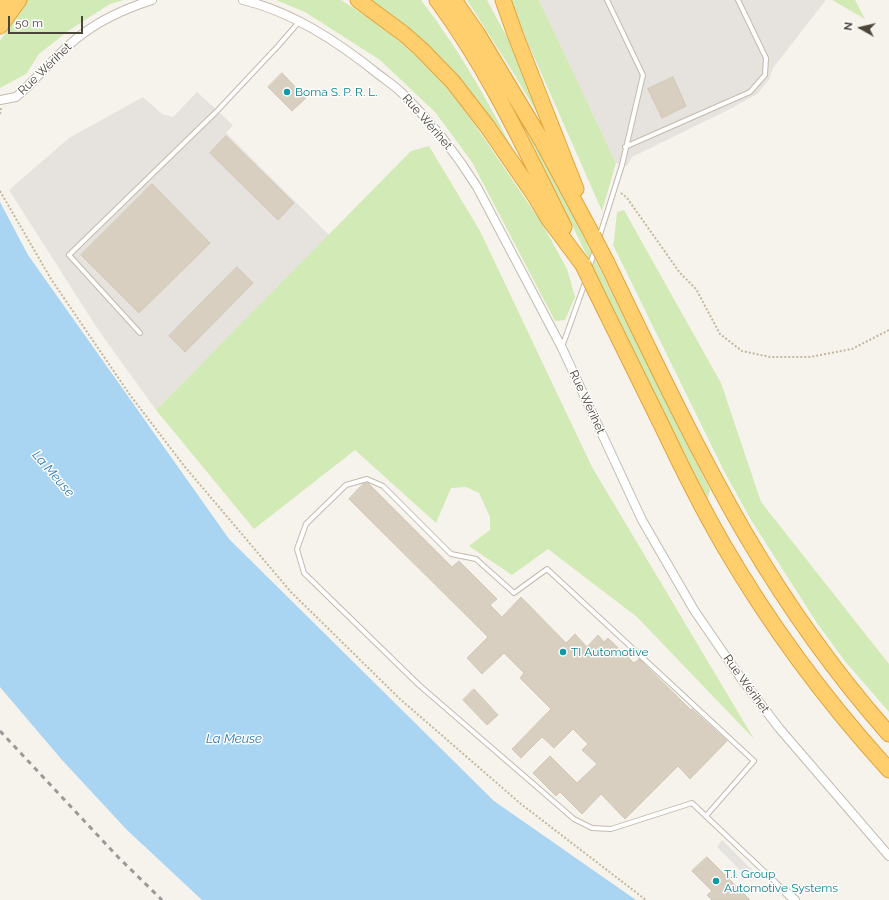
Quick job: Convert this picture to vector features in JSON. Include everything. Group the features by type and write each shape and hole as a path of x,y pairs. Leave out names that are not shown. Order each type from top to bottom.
{"highway":[{"path":"0,6 4,0"},
{"path":"0,26 20,0"},
{"path":"358,0 385,18 404,34 453,82 487,126 535,196 548,218 583,266"},
{"path":"436,0 478,61 525,148 684,472 724,547 781,633 823,691 889,770"},
{"path":"454,0 477,34 542,141 607,263 702,456 746,536 786,599 825,654 858,698 889,734"},
{"path":"493,0 515,34"},
{"path":"503,0 571,174 592,235"}],"street":[{"name":"Rue Wérihet","path":"0,100 16,96 23,91 75,40 93,26 131,7 152,0"},
{"name":"Rue Wérihet","path":"243,0 275,10 299,21 346,50 373,70 405,95 430,123 465,168 477,187 562,348 642,520 694,610 740,677 779,728 889,856"},
{"path":"787,893 795,900"}],"lane":[{"path":"562,348 615,188 643,75 607,0"},
{"path":"626,147 750,92 765,75 766,58 738,0"},
{"path":"140,333 69,255 217,111 278,46 299,21"},
{"path":"706,816 754,761 547,569 514,593 476,559 451,554 384,486 367,479 346,485 306,524 297,549 304,573 419,685 574,819 592,828 611,829 692,803 787,893"}],"path":[{"path":"615,188 627,198 680,273 696,288 720,334 742,351 770,357 810,357 852,349 889,330"}],"shaded area":[{"path":"539,0 826,0 773,68 769,80 757,94 732,108 632,157 627,166 616,163"},
{"path":"197,92 233,125 226,133 329,235 156,410 99,331 9,190 69,138 143,97 162,114 173,117"},
{"path":"722,840 757,875 751,881 717,847"}],"green space":[{"path":"27,0 124,0 110,4 68,31 39,54 26,74 0,88 0,41"},
{"path":"276,0 341,0 374,21 394,37 413,53 447,88 473,122 543,225 567,269 575,297 565,320 555,321 472,162 435,112 380,60 305,12"},
{"path":"366,0 421,0 450,40 476,81 522,168 488,119"},
{"path":"467,0 487,0 508,39 540,118 514,74"},
{"path":"509,0 539,0 616,163 602,211"},
{"path":"832,0 855,0 865,19"},
{"path":"518,115 564,197 710,490 707,501"},
{"path":"429,146 480,231 592,467 754,739 637,617 548,549 512,575 469,546 490,530 490,517 479,493 466,487 451,488 436,523 355,450 254,529 156,410 411,151"},
{"path":"624,210 721,383 761,502 889,664 889,712 844,660 817,623 751,520 724,471 613,245 617,212"}],"water":[{"name":"La Meuse","path":"0,202 28,255 229,539 494,801 636,900 202,900 127,830 62,760 0,687"}],"building":[{"name":"Boma S. P. R. L.","path":"282,73 306,98 292,111 268,87"},
{"path":"673,77 686,106 662,118 648,89"},
{"path":"226,136 294,203 278,220 210,153"},
{"path":"152,184 210,243 139,313 81,255"},
{"path":"237,267 253,283 185,352 169,336"},
{"name":"TI Automotive","path":"364,483 368,483 452,567 459,561 497,599 490,605 502,617 521,597 566,643 575,634 587,647 598,635 604,642 608,638 634,663 639,659 691,710 692,709 727,741 690,779 678,766 625,819 601,794 582,814 560,792 556,796 533,773 550,756 577,783 597,764 582,750 588,744 573,729 554,748 542,737 521,758 512,749 551,709 520,678 524,673 504,653 482,674 467,658 488,637 349,499"},
{"path":"474,689 498,715 487,725 463,700"},
{"name":"T.I. Group Automotive Systems","path":"707,857 750,900 712,900 707,895 712,891 692,871"}],"railway":[{"path":"0,731 118,857 162,900"}],"place":[{"name":"Boma S. P. R. L.","path":"287,92"},
{"name":"TI Automotive","path":"563,652"},
{"name":"T.I. Group Automotive Systems","path":"716,881"}]}
